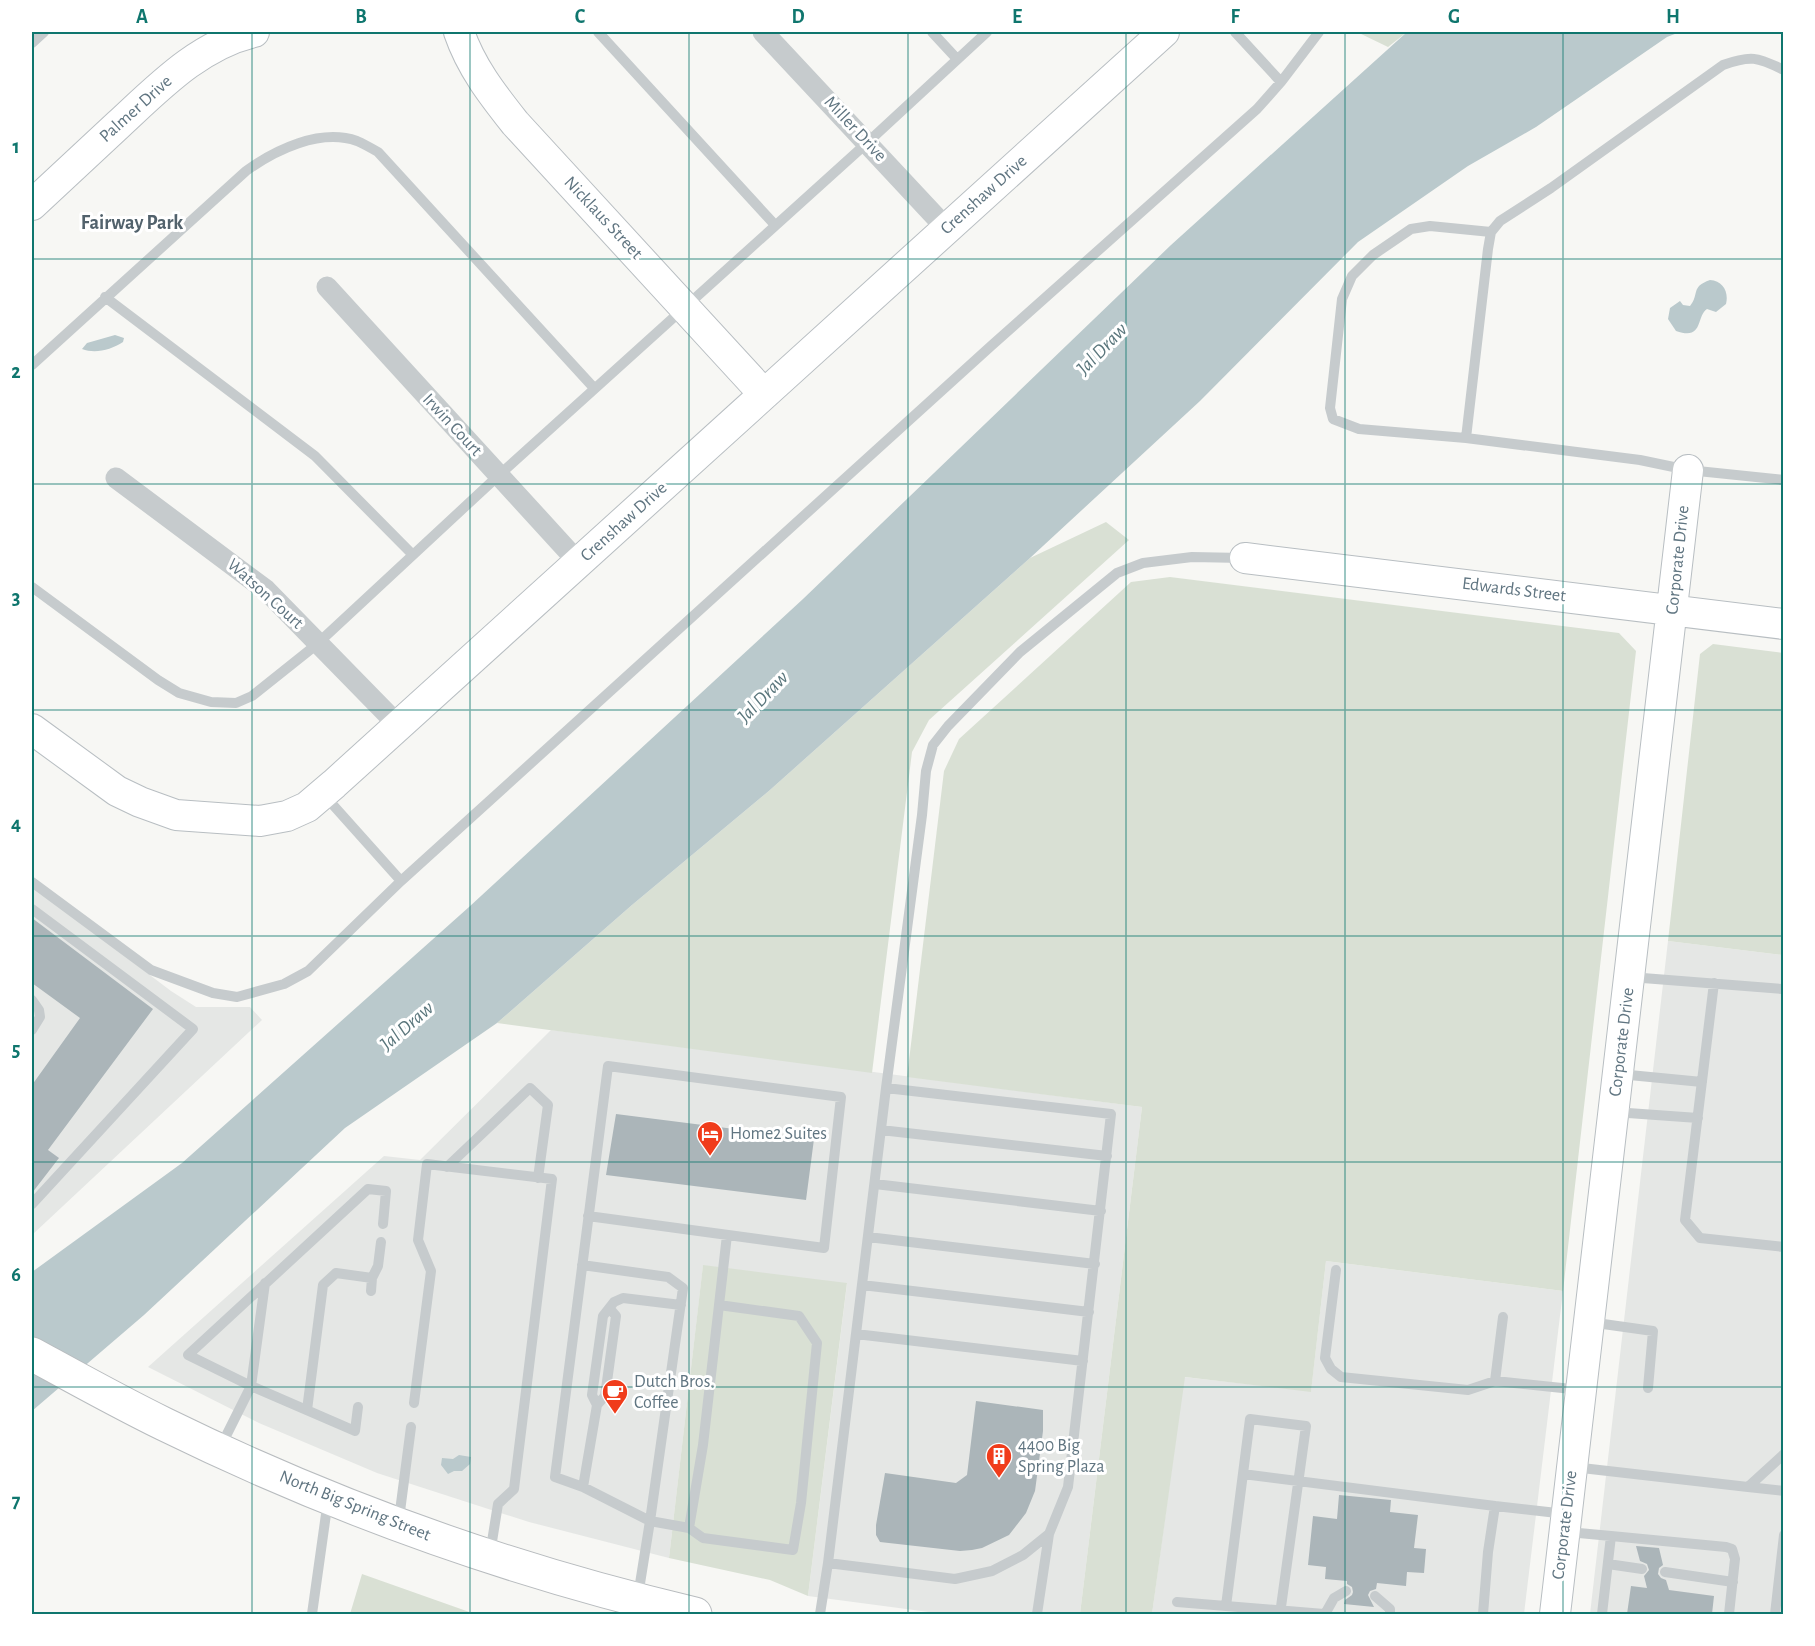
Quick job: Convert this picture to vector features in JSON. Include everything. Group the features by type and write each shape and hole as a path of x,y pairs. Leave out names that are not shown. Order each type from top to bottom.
{"highway":[{"name":"North Big Spring Street","path":"32,1354 165,1425 328,1497 489,1557 637,1607 695,1614"}],"street":[{"name":"Palmer Drive","path":"32,205 185,65 230,39 254,32"},
{"name":"Nicklaus Street","path":"459,32 466,52 485,86 515,123 764,394"},
{"name":"Miller Drive","path":"763,32 947,229"},
{"name":"Crenshaw Drive","path":"32,729 117,791 176,815 260,821 287,816 307,807 1164,32"},
{"name":"Irwin Court","path":"327,287 579,563"},
{"name":"Corporate Drive","path":"1555,1614 1688,470"},
{"name":"Watson Court","path":"116,478 251,577 399,726"},
{"name":"Edwards Street","path":"1245,558 1784,624"}],"lane":[{"path":"32,43 44,32"},
{"path":"598,32 775,225"},
{"path":"932,32 957,59"},
{"path":"32,587 179,693 211,702 236,703 252,696 318,642 987,32"},
{"path":"1235,32 1281,82"},
{"path":"32,882 150,970 213,993 237,997 284,984 308,971 401,881 982,354 1257,109 1319,32"},
{"path":"1466,438 1491,232 1500,221 1551,188 1723,65 1743,58 1762,59 1784,70"},
{"path":"32,365 246,171 263,159 301,144 325,138 350,139 359,141 378,153 393,168 594,388"},
{"path":"1491,232 1430,226 1411,230 1373,255 1352,276 1341,299 1330,408 1333,419 1359,429 1466,438 1640,460 1688,470 1784,480"},
{"path":"105,297 315,456 413,555"},
{"path":"820,1614 926,771 933,745 948,726 1020,652 1117,573 1143,563 1182,558 1245,558"},
{"path":"322,794 401,881"},
{"path":"32,909 193,1029 32,1204"},
{"path":"1630,977 1782,989"},
{"path":"1714,984 1685,1220 1700,1238 1784,1247"},
{"path":"32,1000 39,1010 40,1017 32,1030"},
{"path":"588,1216 824,1248 841,1097 608,1066 588,1216 555,1477 584,1488 650,1521 689,1528 703,1538 793,1550 801,1503 817,1343 799,1316 719,1305"},
{"path":"1618,1074 1702,1083"},
{"path":"447,1167 530,1088 548,1105 538,1178"},
{"path":"886,1088 1111,1114 1068,1487 1048,1534 1037,1614"},
{"path":"1614,1112 1698,1118"},
{"path":"881,1130 1107,1156"},
{"path":"414,1403 431,1271 418,1240 427,1164 552,1179 514,1489 498,1504 489,1557"},
{"path":"875,1184 1101,1211"},
{"path":"358,1407 355,1431 251,1386 188,1355 368,1189 386,1191 383,1224"},
{"path":"689,1528 703,1445 727,1235"},
{"path":"868,1237 1095,1264"},
{"path":"371,1291 372,1278 378,1266 381,1242"},
{"path":"582,1266 668,1277 683,1288 637,1607"},
{"path":"1336,1270 1325,1358 1330,1369 1341,1377 1468,1390 1495,1380 1581,1390"},
{"path":"307,1410 323,1285 336,1273 372,1278"},
{"path":"219,1449 251,1386 265,1283"},
{"path":"862,1285 1089,1312"},
{"path":"584,1488 597,1405 592,1395 603,1316 614,1302 623,1298 681,1305"},
{"path":"1495,1380 1503,1317"},
{"path":"1589,1322 1653,1331 1648,1388"},
{"path":"856,1334 1083,1361"},
{"path":"1226,1606 1250,1419 1306,1426 1281,1612"},
{"path":"398,1523 411,1427"},
{"path":"1748,1487 1784,1454"},
{"path":"1572,1467 1784,1491"},
{"path":"1243,1474 1495,1506 1611,1536 1726,1546 1735,1553 1729,1614"},
{"path":"312,1614 328,1497"},
{"path":"1483,1614 1488,1552 1495,1506"},
{"path":"828,1563 955,1579 992,1571 1023,1555 1048,1534"},
{"path":"1775,1614 1784,1535"},
{"path":"1602,1614 1611,1536"},
{"path":"1608,1564 1642,1569"},
{"path":"1665,1572 1733,1582"},
{"path":"1177,1602 1319,1614 1334,1598 1346,1591"},
{"path":"1375,1596 1390,1609 1390,1614"}],"shaded area":[{"path":"1357,32 1407,32 1388,47"},
{"path":"1106,522 1129,540 929,720 912,752 872,1073 497,1023 632,905 770,790 1030,558"},
{"path":"1170,577 1619,633 1636,651 1563,1291 1326,1261 1311,1392 1185,1377 1152,1614 1080,1614 1142,1107 907,1077 944,771 959,739 1131,582"},
{"path":"1713,644 1783,653 1783,955 1668,941 1700,654"},
{"path":"32,886 171,991 196,1007 250,1007 262,1020 32,1235"},
{"path":"1668,941 1783,955 1783,1614 1590,1614"},
{"path":"551,1030 1142,1107 1080,1614 944,1614 808,1596 847,1284 703,1266 669,1558 529,1522 377,1473 259,1423 148,1367 384,1156 420,1160"},
{"path":"1326,1261 1563,1291 1524,1614 1152,1614 1184,1377 1311,1391"},
{"path":"703,1265 847,1283 808,1596 770,1580 669,1558"},
{"path":"362,1574 475,1614 350,1614"}],"water":[{"name":"Jal Draw","path":"1407,32 1680,32 1667,37 1536,127 1468,166 1358,242 1200,401 1030,558 770,790 632,905 497,1023 345,1128 144,1315 32,1411 32,1272 182,1163 469,907 803,599 1171,245"},
{"path":"1710,280 1718,282 1724,288 1727,295 1726,304 1716,312 1707,309 1698,326 1691,333 1676,331 1668,319 1670,308 1680,301 1683,305 1690,306 1700,285"},
{"path":"115,335 124,338 123,342 103,350 82,349 87,343"},
{"path":"459,1455 471,1457 470,1464 462,1471 448,1474 441,1465 442,1458 453,1459"}],"building":[{"path":"32,918 153,1009 48,1150 59,1158 32,1193 32,1085 80,1018 32,983"},
{"name":"Home2 Suites","path":"616,1114 814,1139 806,1200 606,1175"},
{"name":"4400 Big Spring Plaza","path":"976,1401 1043,1410 1043,1431 1035,1491 1026,1513 1009,1535 982,1548 972,1550 960,1551 880,1542 876,1535 876,1525 885,1473 956,1483 967,1475"},
{"path":"1339,1495 1391,1500 1390,1512 1418,1515 1414,1548 1426,1549 1424,1573 1407,1572 1406,1586 1377,1583 1376,1589 1370,1591 1368,1595 1374,1607 1344,1604 1353,1592 1347,1581 1325,1579 1326,1567 1308,1565 1313,1516 1337,1519"},
{"path":"1636,1546 1659,1548 1663,1565 1659,1568 1658,1574 1666,1580 1669,1590 1714,1596 1712,1614 1627,1614 1631,1586 1647,1588 1644,1576 1649,1570 1647,1564 1640,1561"}],"place":[{"name":"Home2 Suites","path":"710,1157"},
{"name":"Dutch Bros. Coffee","path":"615,1415"},
{"name":"4400 Big Spring Plaza","path":"999,1479"}],"district":[{"name":"Fairway Park","path":"132,223"}]}
